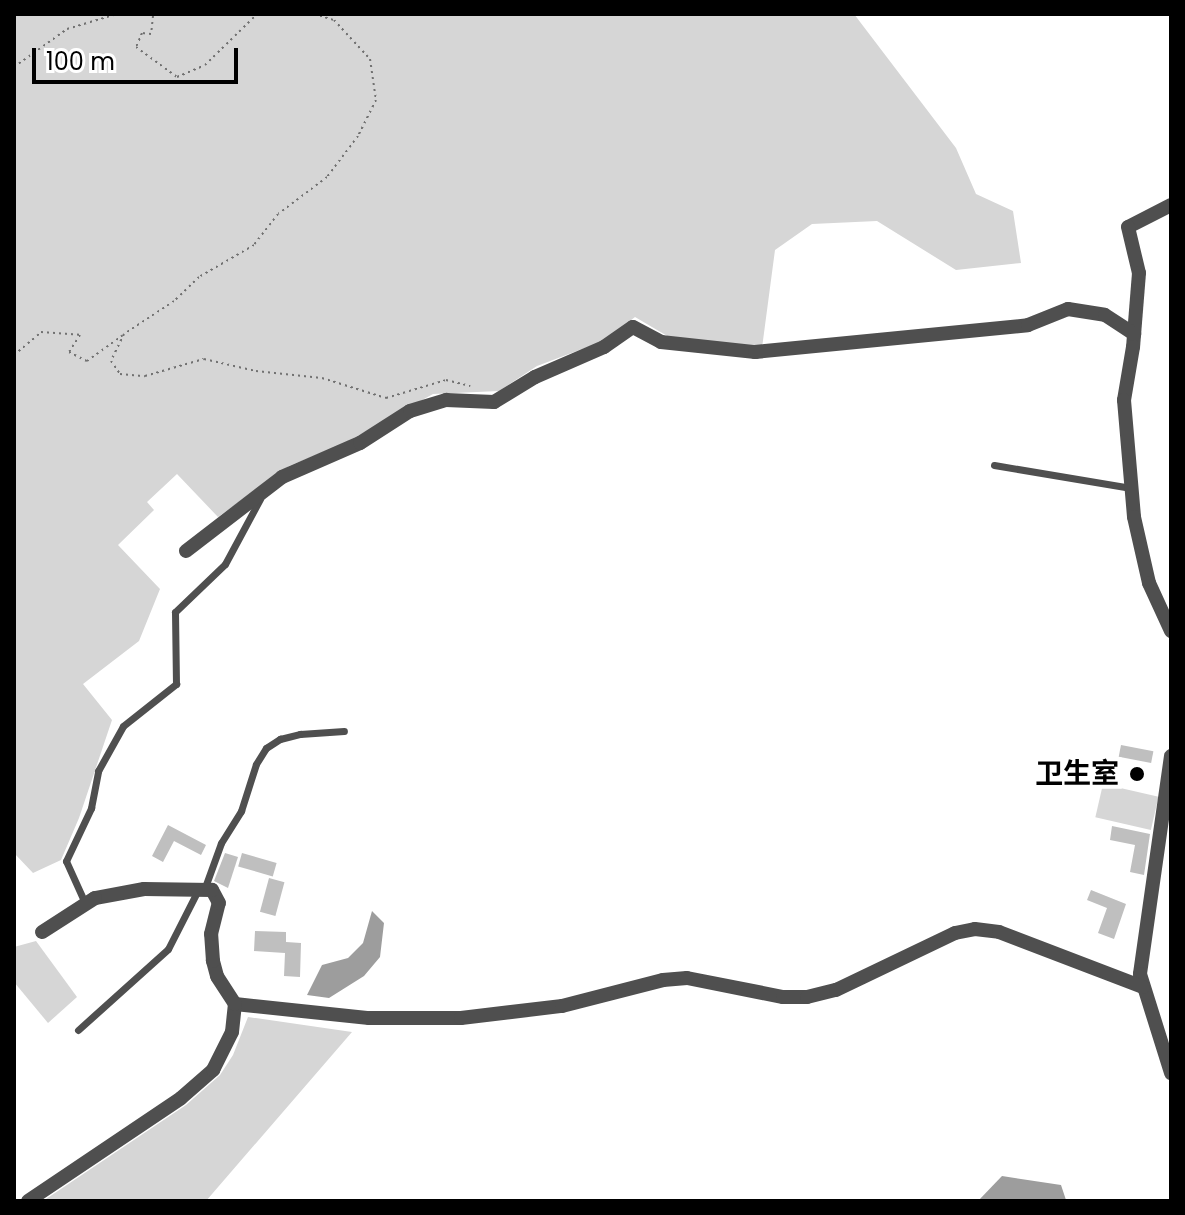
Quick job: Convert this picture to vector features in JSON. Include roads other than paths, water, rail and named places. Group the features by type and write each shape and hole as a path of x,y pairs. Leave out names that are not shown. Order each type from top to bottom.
{"street":[{"path":"1171,205 1128,227 1139,273 1124,400 1131,488 1146,573 1171,631"},
{"path":"186,551 278,480 360,443 425,405 451,400 494,402 535,377 604,347 633,327 661,342 755,352 1028,325 1068,309 1105,315 1134,334"},
{"path":"1171,756 1140,974 1171,1073"},
{"path":"28,1201 181,1098 213,1070 232,1032 235,1004 217,976 213,961 211,934 219,897 212,890 144,889 85,903 42,932"},
{"path":"235,1004 369,1018 461,1018 562,1006 663,980 687,978 783,997 807,997 836,990 955,933 975,929 999,932 1143,987"}],"lane":[{"path":"994,465 1131,488"},
{"path":"85,903 66,861 91,808 98,771 123,726 176,684 175,612 225,564 256,504 278,480"},
{"path":"78,1030 168,949 201,890 221,843 241,811 256,764 266,748 280,739 300,734 344,731"}],"place":[{"name":"卫生室","path":"1137,774"}]}
